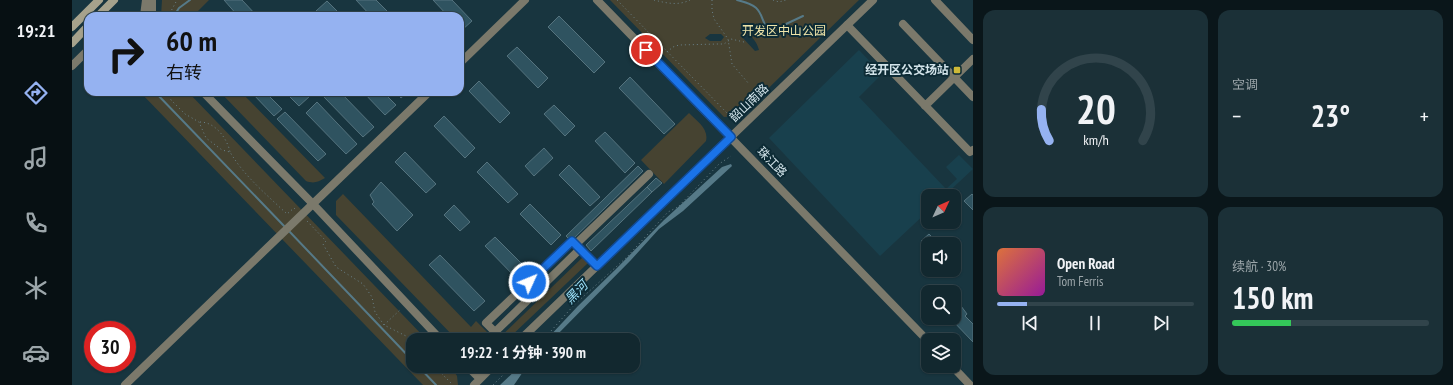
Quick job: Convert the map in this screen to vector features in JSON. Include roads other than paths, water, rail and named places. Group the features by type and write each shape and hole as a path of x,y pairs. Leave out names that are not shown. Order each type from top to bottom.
{"main road":[{"path":"86,12 99,0"},
{"path":"102,12 114,0"},
{"path":"72,27 84,14"},
{"path":"72,43 84,30"}],"street":[{"path":"144,12 146,0"},
{"path":"152,0 152,12"},
{"path":"464,58 525,0"},
{"name":"珠江路","path":"597,0 921,334"},
{"name":"韶山南路","path":"527,333 873,0"},
{"path":"934,0 973,40"},
{"path":"903,24 973,97"},
{"path":"847,25 970,152 973,150"},
{"path":"72,66 84,54"},
{"path":"925,106 973,58"},
{"path":"207,96 313,204 405,304 434,333"},
{"path":"125,385 426,96"},
{"path":"597,266 578,247 572,241 486,323 495,332 578,247 649,174"},
{"path":"471,373 477,382 486,373"},
{"path":"959,373 970,385"}],"waterway":[{"path":"176,12 179,8 190,0"},
{"path":"737,0 753,5 760,12 770,34 777,37 786,24 803,16"},
{"path":"159,96 285,227"},
{"path":"288,230 406,354"},
{"path":"425,373 436,385"}],"place":[{"name":"经开区公交场站","path":"957,70"}],"park label":[{"name":"开发区中山公园","path":"784,31"}],"water label":[{"name":"黑河","path":"576,292"}]}
